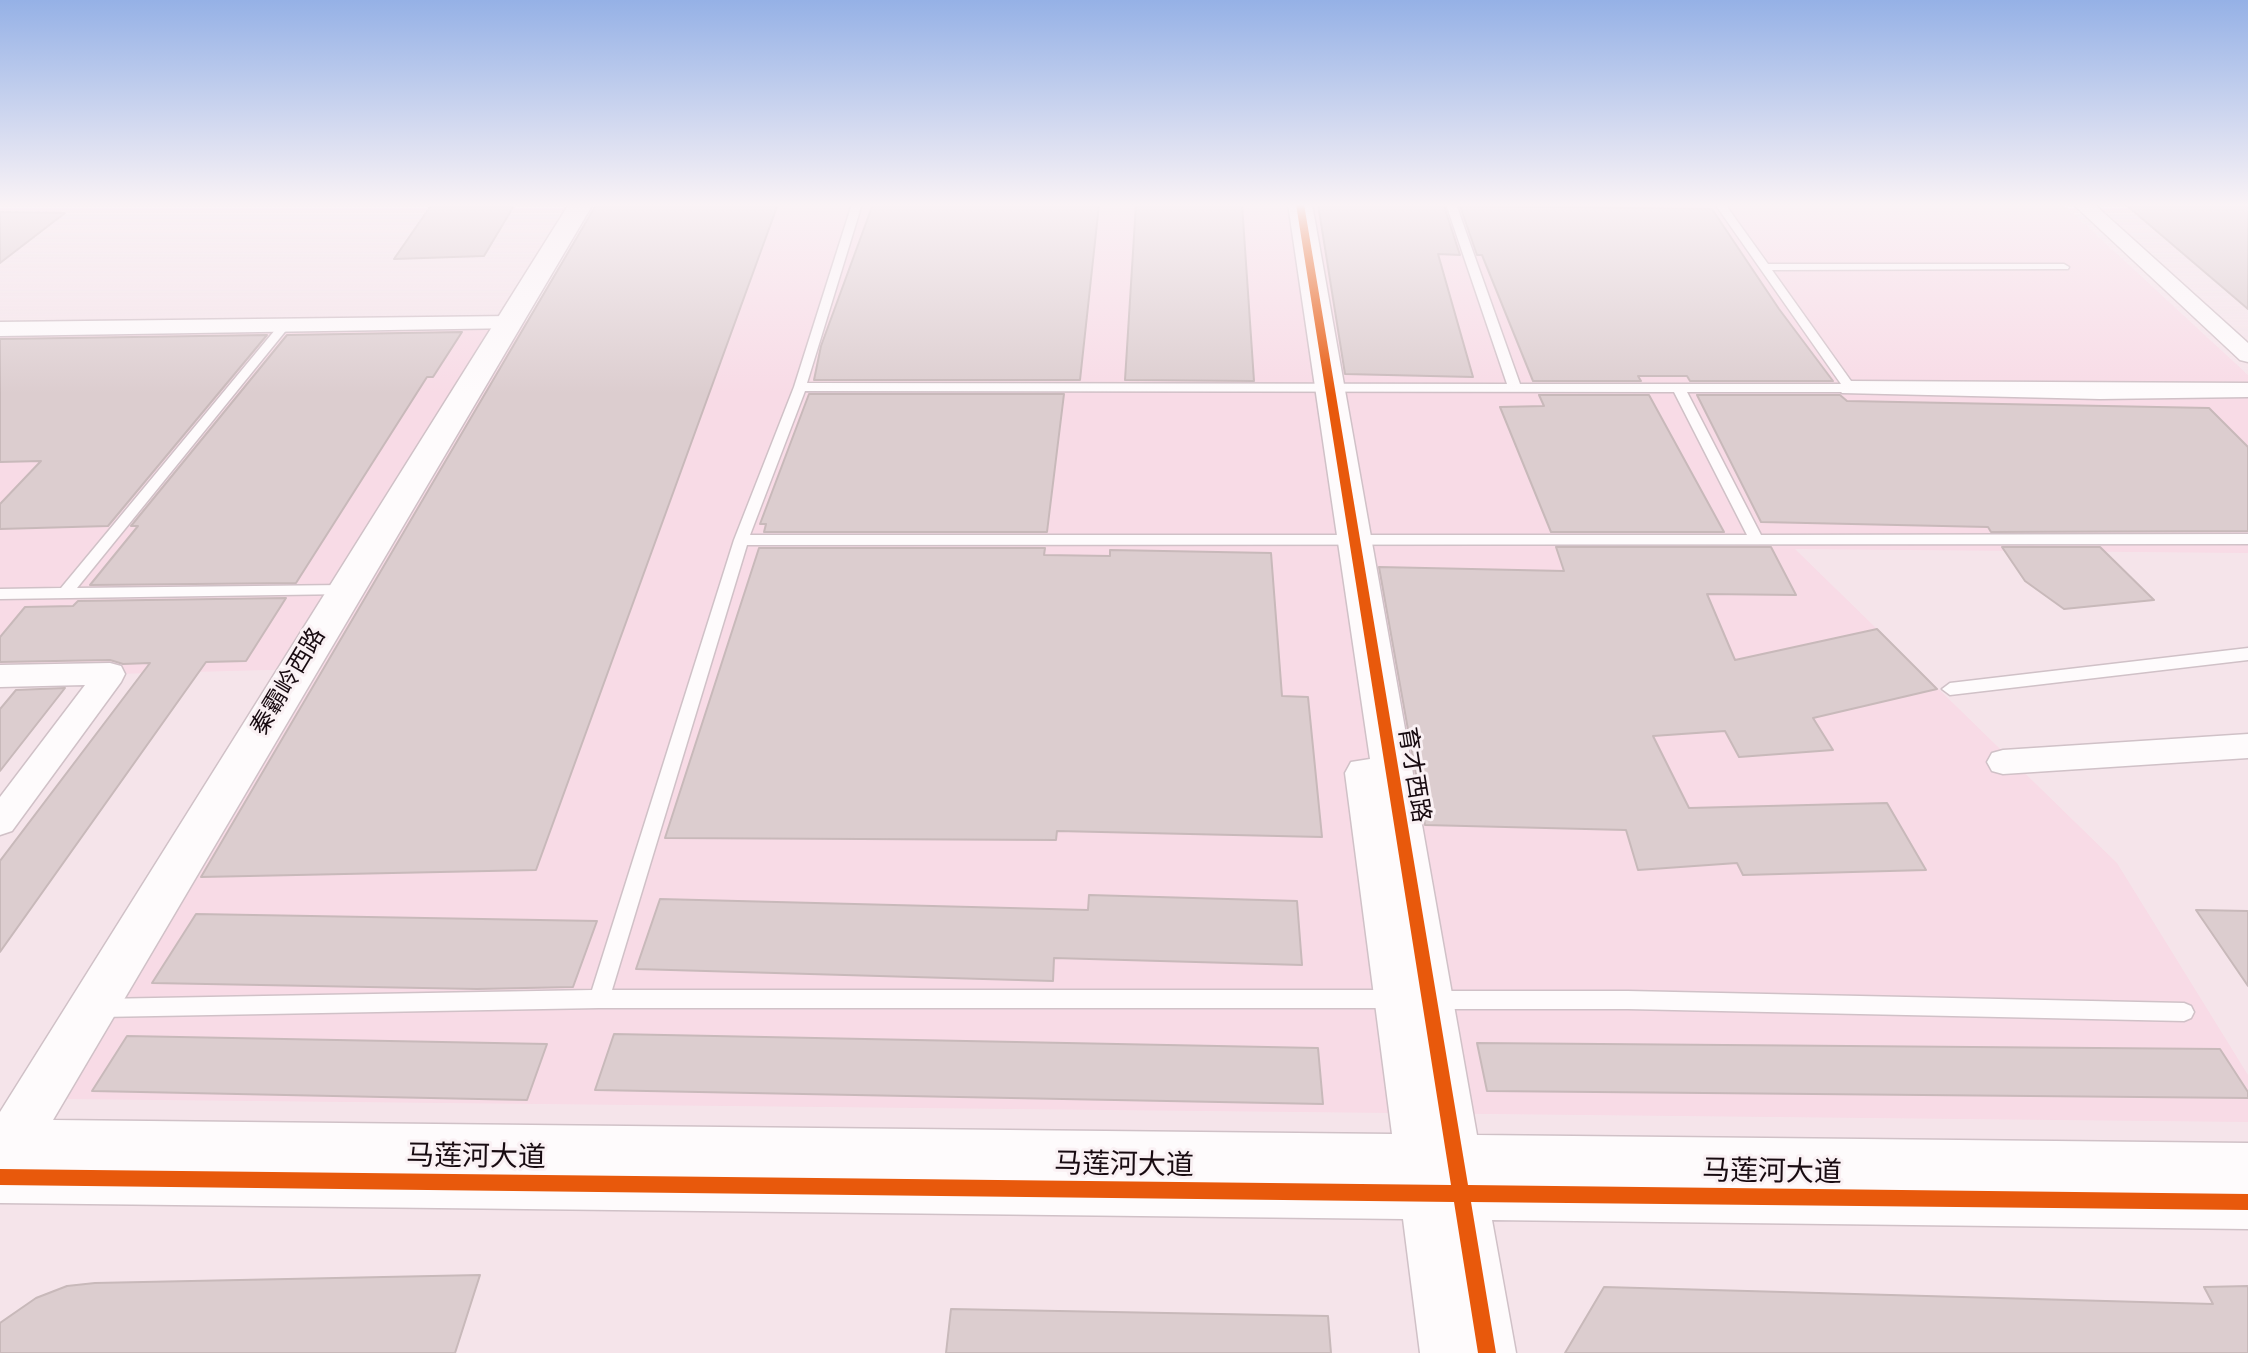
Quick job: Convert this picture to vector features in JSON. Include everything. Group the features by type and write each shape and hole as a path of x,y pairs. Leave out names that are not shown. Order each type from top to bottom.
{"street":[{"name":"秦霸岭西路","path":"504,323 535,267"},
{"name":"秦霸岭西路","path":"2,1151 82,1008 336,590 540,267"},
{"name":"育才西路","path":"1296,267 1320,390 1439,1178 1449,1353"},
{"name":"育才西路","path":"1307,267 1320,390"},
{"path":"2151,267 2248,355"},
{"path":"0,329 504,323"},
{"path":"1850,388 2100,392 2248,390"},
{"path":"0,676 110,674 0,822"},
{"path":"2003,762 2248,746"},
{"name":"马莲河大道","path":"2,1151 1439,1178 2248,1202"},
{"name":"马莲河大道","path":"1439,1178 2248,1169"},
{"name":"育才西路","path":"1439,1178 1487,1353"}],"lane":[{"path":"599,999 741,540 800,387 837,267"},
{"path":"1473,267 1515,388"},
{"path":"1764,267 1850,388"},
{"path":"66,592 284,326"},
{"path":"800,387 1320,390 1850,388"},
{"path":"1679,389 1755,537"},
{"path":"741,540 2248,539"},
{"path":"0,594 336,590"},
{"path":"1950,689 2248,654"},
{"path":"82,1008 599,999 1412,999 1628,1000 2184,1012"}],"shaded area":[{"path":"561,267 2131,267 2248,375 2248,553 1795,549 2117,863 2248,1075 2248,1122 64,1099 307,669 0,677 0,335 531,321"}],"building":[{"path":"559,267 755,267 536,870 201,877"},
{"path":"850,267 1092,267 1080,380 814,380 821,346"},
{"path":"1132,267 1246,267 1254,381 1125,380"},
{"path":"1328,267 1442,267 1473,377 1345,374"},
{"path":"1487,267 1751,267 1833,381 1690,381 1687,376 1638,376 1641,381 1533,381"},
{"path":"2199,267 2248,267 2248,309"},
{"path":"462,332 433,377 427,377 296,583 90,585 138,526 131,526 287,335"},
{"path":"267,335 108,526 0,529 0,504 41,461 0,462 0,339"},
{"path":"809,394 1064,394 1047,532 764,532 766,524 760,524"},
{"path":"1539,395 1649,395 1724,532 1551,532 1500,407 1544,406"},
{"path":"1697,395 1840,395 1847,401 2209,408 2248,447 2248,531 1991,532 1988,527 1761,522"},
{"path":"1556,547 1771,547 1796,595 1707,594 1735,660 1877,629 1937,689 1813,718 1833,750 1739,757 1725,731 1653,736 1689,808 1887,803 1926,870 1743,875 1737,863 1638,870 1626,830 1425,825 1379,567 1564,571"},
{"path":"2002,547 2100,547 2154,600 2064,609 2025,581"},
{"path":"759,548 1045,548 1044,555 1110,556 1110,550 1271,553 1282,696 1308,697 1322,837 1057,831 1056,840 665,838"},
{"path":"286,598 246,661 206,662 0,952 0,861 150,663 123,664 110,660 0,662 0,637 25,607 73,606 78,601"},
{"path":"65,688 0,771 0,709 16,690"},
{"path":"1089,895 1297,901 1302,965 1054,958 1053,981 636,969 660,899 1088,910"},
{"path":"2196,910 2248,911 2248,986"},
{"path":"196,914 597,921 573,987 477,989 152,983"},
{"path":"614,1034 1318,1048 1323,1104 595,1090"},
{"path":"127,1036 547,1044 527,1100 92,1091"},
{"path":"1477,1043 2220,1049 2248,1092 2248,1098 1487,1091"},
{"path":"480,1275 455,1353 0,1353 0,1323 36,1298 67,1286"},
{"path":"2248,1286 2248,1353 1565,1353 1604,1287 2213,1304 2204,1287"},
{"path":"951,1309 1328,1316 1331,1353 946,1353"}],"cycle path":[{"path":"1310,267 1487,1353"},
{"path":"0,1177 2248,1202"}]}
